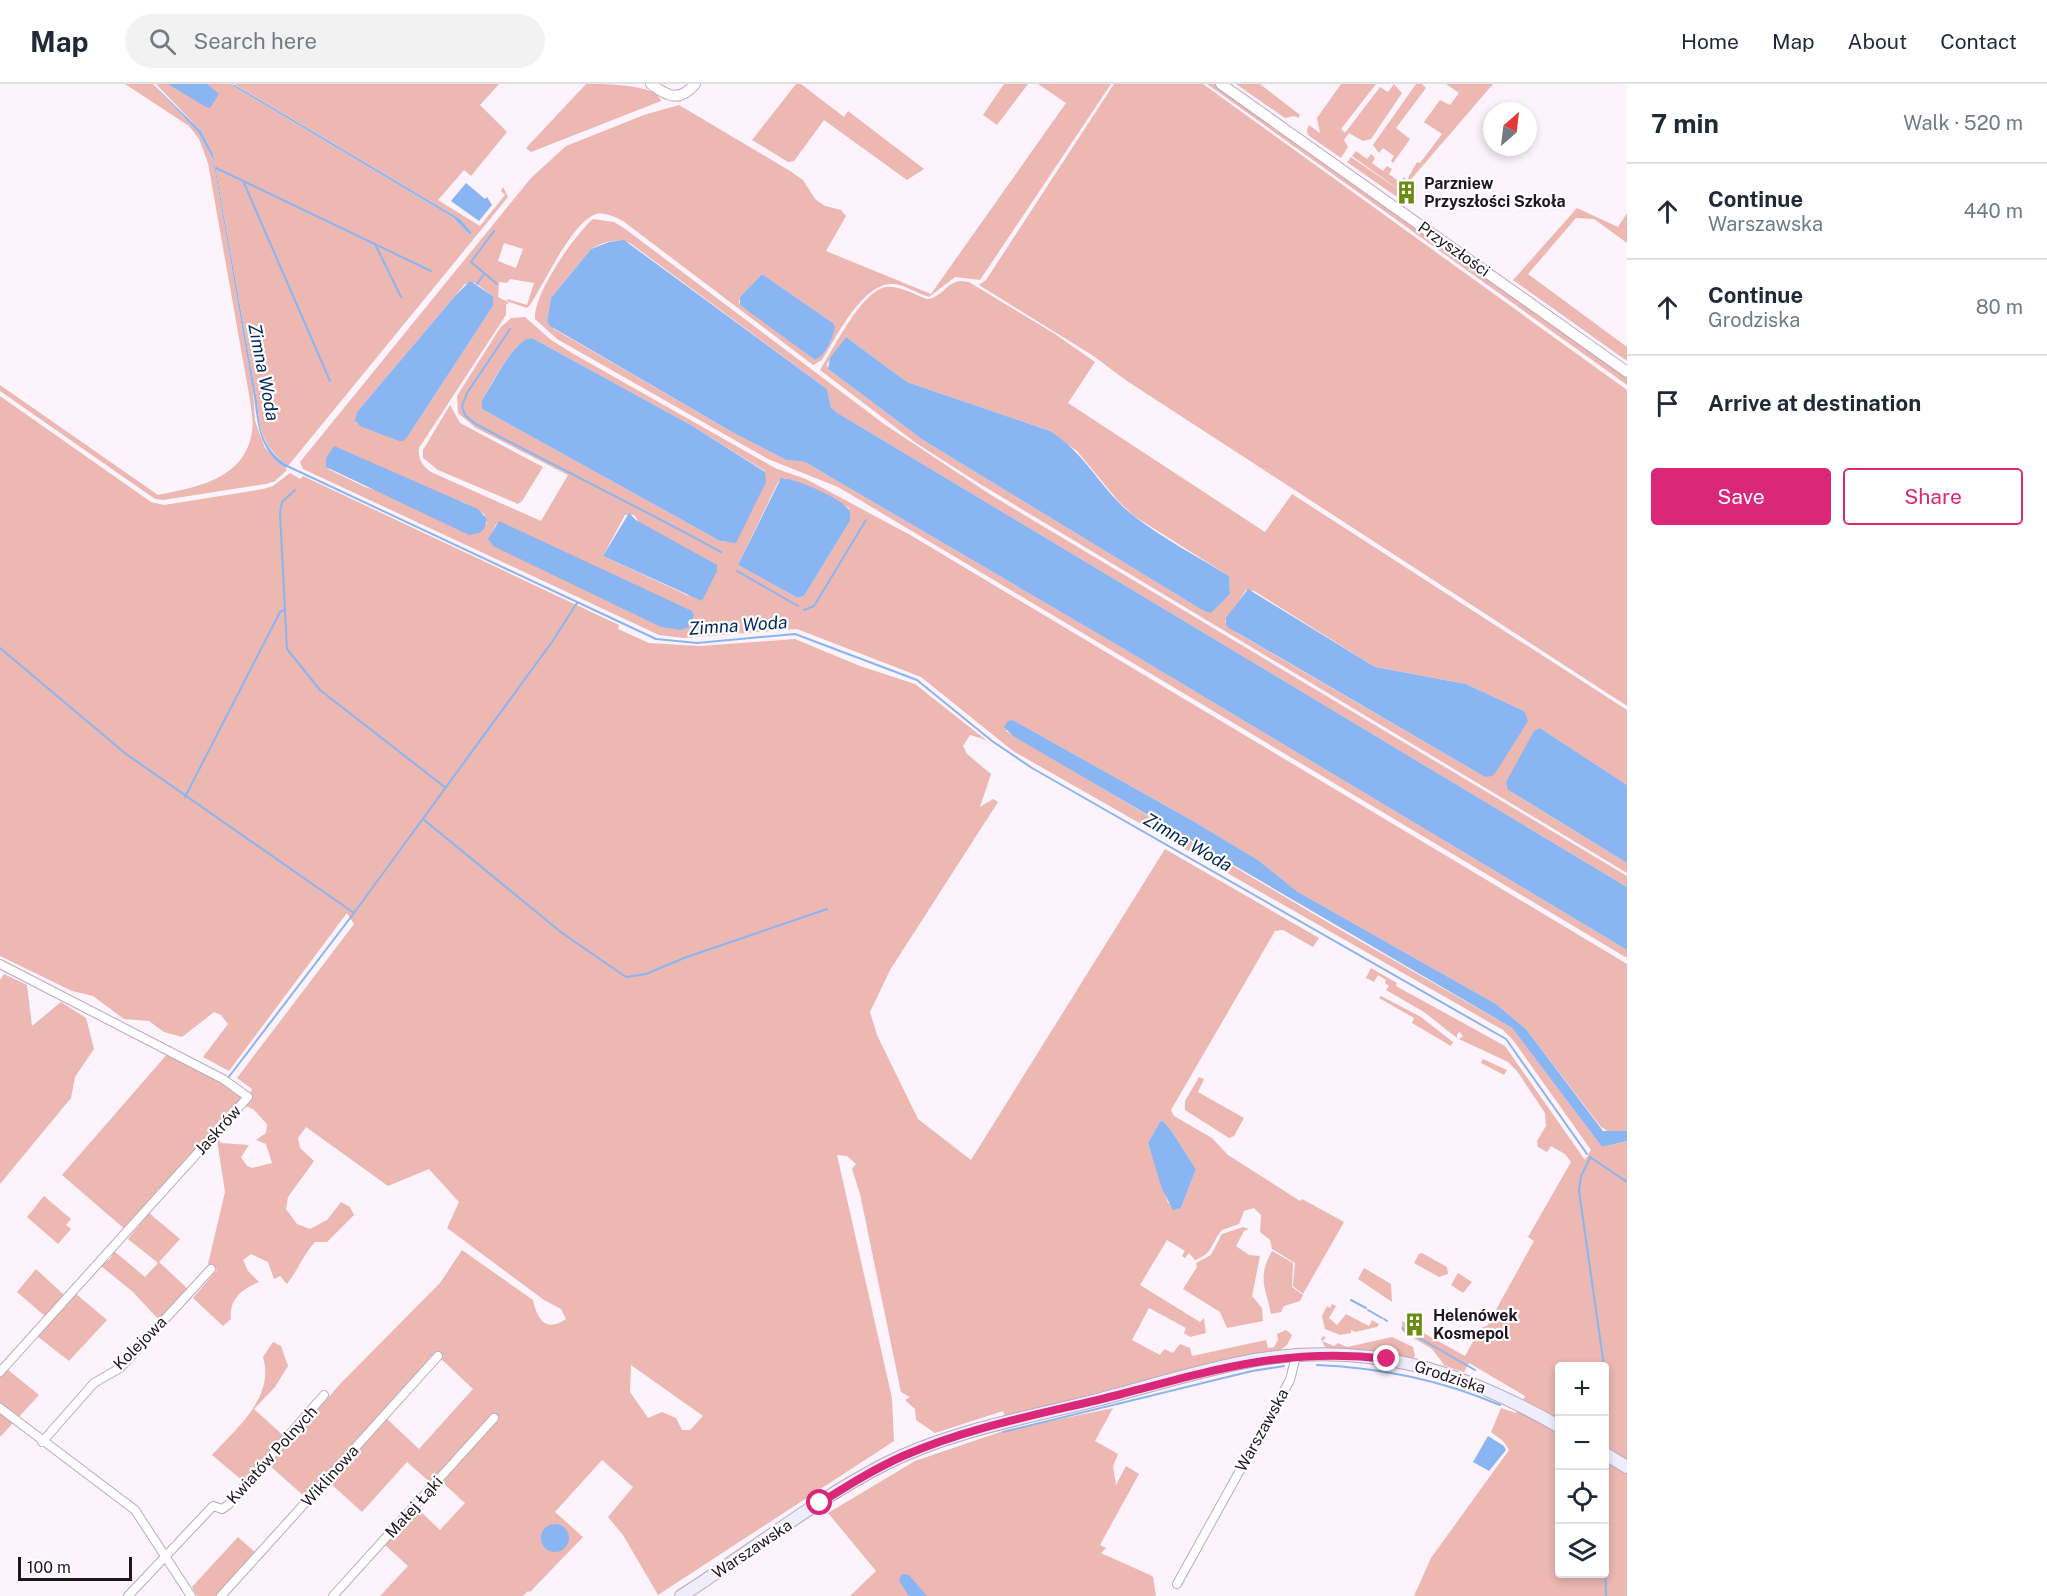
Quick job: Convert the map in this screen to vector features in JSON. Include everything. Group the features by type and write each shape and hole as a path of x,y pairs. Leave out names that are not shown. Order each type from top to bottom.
{"main road":[{"name":"Grodziska","path":"1296,1356 1359,1356 1416,1364 1484,1387 1555,1424"},
{"name":"Warszawska","path":"681,1596 852,1484 884,1465 927,1446 994,1426 1217,1369 1296,1356"},
{"path":"1609,1456 1627,1467"}],"street":[{"path":"651,84 668,95 683,95 694,84"},
{"name":"Przyszłości","path":"1221,84 1627,372"},
{"name":"Jaskrów","path":"0,964 223,1079 248,1097 0,1372"},
{"name":"Kolejowa","path":"42,1442 94,1383 120,1368 211,1269"},
{"name":"Wiklinowa","path":"222,1596 438,1356"},
{"name":"Warszawska","path":"1177,1584 1290,1380 1296,1356"},
{"name":"Kwiatów Polnych","path":"128,1596 213,1506 222,1509 228,1505 324,1395"},
{"path":"0,1408 42,1442 135,1510 191,1596"},
{"name":"Małej Łąki","path":"333,1596 494,1418"}],"shaded area":[{"path":"125,84 153,84 198,132 213,159 253,391 255,421 265,448 287,470 275,481 163,500 155,499 0,391 0,385 158,495 203,484 217,478 240,461 248,448 253,420 208,163 199,139 189,126"},
{"path":"156,84 230,84 454,218 470,235 472,233 460,219 234,84 499,84 480,105 507,132 471,176 464,170 438,200 480,226 505,195 501,191 503,187 508,197 288,466 273,451 261,430 213,154 201,131"},
{"path":"586,84 641,88 657,95 661,101 531,152 526,148"},
{"path":"796,84 801,84 844,117 848,111 924,169 907,180 824,120 794,161 788,162 752,140"},
{"path":"1004,84 1028,84 997,125 983,115"},
{"path":"1038,84 1111,84 980,280 955,277 929,297 894,284 883,286 861,301 822,360 813,365 623,221 606,214 596,214 587,219 568,241 530,305 527,308 509,302 506,305 506,315 419,448 420,459 431,472 541,521 568,475 476,428 458,413 457,396 500,328 511,318 525,317 551,340 572,353 777,469 806,479 912,536 1627,964 1627,1131 1609,1132 1601,1127 1526,1029 1496,1004 1298,892 1258,860 1193,821 1013,720 1006,731 1339,929 1512,1028 1602,1147 1627,1141 1627,1460 1609,1449 1609,1362 1555,1362 1555,1419 1523,1400 1525,1396 1469,1363 1464,1372 1445,1366 1432,1349 1402,1331 1402,1321 1465,1356 1475,1338 1470,1334 1473,1330 1487,1326 1534,1241 1528,1237 1571,1162 1565,1154 1551,1146 1547,1152 1538,1147 1537,1141 1546,1126 1545,1113 1517,1071 1508,1062 1459,1039 1463,1036 1460,1032 1457,1038 1424,1012 1386,990 1389,986 1385,983 1386,980 1378,975 1374,982 1366,978 1371,968 1397,983 1396,986 1505,1046 1585,1160 1591,1150 1513,1040 1503,1030 1013,751 921,677 797,629 683,638 659,635 303,469 300,462 531,178 566,146 644,115 679,105 790,171 803,180 815,199 825,206 841,210 846,216 826,251 931,294 1066,103","holes":["504,243 523,249 516,268 498,261","762,274 833,323 830,344 815,360 739,303 740,297","510,279 534,283 527,305 507,299 508,302 498,297 499,282 507,283","475,283 493,296 493,306 408,436 399,441 356,423 357,412 465,284","532,338 691,425 765,471 726,542 720,541 482,409 482,400 504,364 525,340","326,468 463,502 484,514 487,524 365,487","784,478 814,489 849,508 850,521 804,596 798,598 738,565 778,482","625,515 634,515 689,596 603,556","496,524 694,616 689,627 489,539"]},
{"path":"1114,84 1203,84 1627,390 1627,706 1127,381 1092,355 979,285 986,280"},
{"path":"1207,84 1214,84 1627,377 1627,385"},
{"path":"1236,84 1260,84 1300,115 1298,118 1294,116 1285,118"},
{"path":"1341,84 1376,84 1341,129 1345,133 1380,87 1388,92 1394,84 1402,93 1371,139 1363,141 1349,133 1344,140 1348,147 1341,158 1308,135 1307,130 1309,125 1320,133 1317,118"},
{"path":"1416,84 1422,84 1426,88 1396,128 1410,139 1393,163 1391,161 1394,156 1383,148 1379,153 1373,145"},
{"path":"1446,84 1493,84 1401,191 1352,156 1356,151 1367,159 1371,154 1375,158 1372,163 1383,171 1387,166 1392,169 1389,174 1400,182 1404,177 1407,180 1417,162 1420,163 1442,134 1424,122 1440,100 1450,105 1459,93"},
{"path":"1351,157 1408,196 1404,202 1347,162"},
{"path":"1577,208 1618,227 1627,213 1627,243 1594,219 1576,218 1528,274 1627,347 1627,361 1513,280"},
{"path":"593,219 614,222 624,228 884,424 991,495 1627,876 1627,887 836,412 831,407 827,389 630,243 610,242 591,249 551,298 547,321 554,329 732,432 786,460 805,462 1119,646 1627,950 1627,958 838,487 768,459 557,339 535,319 536,308 556,266"},
{"path":"955,282 969,282 1055,334 1095,362 1068,403 1265,532 1292,494 1627,710 1627,785 1540,728 1506,782 1511,792 1627,863 1627,873 980,484 916,443 820,370 858,309 877,291 886,287 896,287 927,299 936,296","holes":["846,337 907,382 1050,431 1077,451 1119,502 1134,516 1229,576 1230,594 1211,612 1202,610 923,440 828,369 827,364","1246,590 1254,591 1375,667 1466,684 1524,711 1485,777 1237,633 1225,622"]},
{"path":"0,396 151,502 164,505 263,489 273,486 290,473 300,479 303,476 619,625 618,629 649,643 700,646 795,639 860,666 915,684 986,740 970,735 963,746 967,754 991,774 980,807 993,799 998,802 890,970 870,1012 877,1035 918,1119 971,1160 1165,849 1319,938 1313,947 1283,930 1275,931 1171,1110 1174,1116 1212,1138 1228,1155 1300,1201 1302,1199 1344,1222 1303,1294 1293,1286 1295,1263 1272,1249 1270,1240 1260,1232 1261,1215 1254,1208 1244,1211 1239,1224 1222,1230 1209,1251 1201,1258 1195,1260 1189,1253 1185,1258 1182,1256 1185,1251 1167,1240 1140,1285 1200,1322 1204,1318 1206,1333 1190,1337 1184,1333 1186,1328 1149,1308 1132,1340 1160,1355 1164,1349 1173,1353 1180,1344 1190,1348 1192,1356 1266,1340 1268,1348 1274,1347 1278,1340 1277,1334 1286,1330 1292,1335 1287,1345 1280,1350 1207,1364 1005,1417 1003,1411 935,1433 916,1420 915,1409 905,1400 910,1397 901,1392 860,1194 852,1169 856,1164 847,1156 837,1155 892,1398 894,1441 658,1595 623,1535 608,1517 633,1487 602,1460 555,1512 583,1537 530,1592 528,1591 523,1596 380,1596 408,1566 384,1544 417,1508 440,1530 465,1503 442,1482 431,1483 407,1462 362,1512 330,1483 387,1419 419,1449 473,1389 436,1354 306,1498 269,1465 341,1383 440,1283 462,1250 533,1300 537,1313 544,1322 553,1325 566,1319 561,1309 544,1300 447,1228 459,1202 429,1169 388,1186 306,1127 298,1138 300,1148 314,1161 288,1197 286,1209 297,1224 310,1229 327,1220 341,1202 350,1207 354,1215 327,1242 315,1242 287,1284 280,1276 274,1279 268,1262 251,1254 243,1260 248,1271 259,1282 247,1288 234,1300 231,1319 223,1326 193,1298 217,1270 208,1264 225,1192 216,1133 127,1231 62,1175 169,1052 250,1093 252,1089 237,1078 354,924 347,913 229,1071 203,1057 228,1024 221,1015 214,1012 182,1037 164,1032 149,1021 124,1019 93,996 72,991 0,956","holes":["240,1104 253,1109 267,1124 266,1133 256,1140 266,1144 272,1163 252,1168 247,1166 241,1157 249,1145 221,1143 216,1133","1161,1120 1174,1135 1196,1169 1181,1208 1168,1203 1148,1143","631,1365 703,1416 690,1430 682,1430 676,1418 662,1412 648,1418 630,1392"]},
{"path":"450,405 460,423 543,467 518,504 438,470 423,458 423,450"},
{"path":"4,974 27,985 32,1026 61,1002 86,1018 94,1049 75,1077 71,1098 0,1184 0,980"},
{"path":"1381,996 1421,1017 1453,1042 1451,1046 1412,1023 1414,1018 1379,998"},
{"path":"1483,1059 1507,1070 1504,1075 1481,1063"},
{"path":"1199,1077 1204,1079 1198,1092 1244,1118 1234,1136 1229,1138 1185,1110 1185,1101"},
{"path":"44,1196 71,1219 66,1225 71,1229 58,1244 27,1217"},
{"path":"149,1213 180,1239 159,1262 188,1289 159,1320 133,1292 101,1266 111,1258 114,1251 145,1277 158,1263 128,1239"},
{"path":"1243,1227 1249,1229 1244,1231 1236,1246 1249,1255 1260,1256 1252,1296 1262,1308 1263,1321 1227,1328 1220,1312 1183,1289 1197,1267 1196,1263 1211,1255 1222,1234"},
{"path":"1272,1251 1293,1263 1292,1287 1303,1295 1300,1301 1284,1306 1281,1312 1271,1314 1264,1277 1267,1261"},
{"path":"1422,1253 1447,1267 1448,1274 1439,1277 1414,1263"},
{"path":"1364,1268 1391,1284 1392,1302 1358,1279"},
{"path":"36,1269 64,1295 47,1318 17,1292"},
{"path":"1458,1273 1472,1282 1463,1293 1451,1285"},
{"path":"75,1293 107,1320 69,1361 37,1336"},
{"path":"1332,1304 1336,1306 1329,1318 1337,1325 1346,1314 1369,1326 1372,1320 1379,1324 1377,1327 1355,1332 1351,1330 1351,1333 1340,1335 1325,1329 1322,1316 1327,1306 1330,1308"},
{"path":"1392,1337 1413,1347 1415,1356 1413,1358 1326,1349 1322,1341 1334,1346 1338,1343 1347,1347"},
{"path":"273,1342 281,1346 288,1366 275,1387 254,1409 285,1437 244,1482 212,1455 242,1423 259,1398 264,1385 263,1357"},
{"path":"7,1369 39,1395 18,1418 18,1415 0,1404 0,1377"},
{"path":"1113,1408 1095,1441 1118,1454 1113,1466 1116,1485 1126,1466 1139,1474 1100,1545 1106,1548 1101,1553 1153,1577 1156,1596 850,1596 876,1571 828,1513 915,1461 1003,1431"},
{"path":"1501,1408 1516,1413 1518,1410 1555,1431 1555,1578 1609,1578 1609,1462 1627,1473 1627,1596 1414,1596 1431,1558 1509,1450 1503,1441 1491,1432"},
{"path":"0,1413 13,1423 0,1437"},
{"path":"238,1537 256,1553 217,1596 197,1596 192,1587"}],"water":[{"path":"153,84 201,131 213,154 259,421 267,445 288,466 286,468 269,452 260,434 213,159 198,132"},
{"path":"168,84 207,84 219,94 210,108"},
{"path":"230,84 460,219 472,233 470,235 454,218"},
{"path":"466,183 485,199 487,197 492,205 479,221 451,201"},
{"path":"624,240 827,389 831,407 836,412 1627,887 1627,950 1119,646 805,462 786,460 732,432 550,326 547,321 551,298 591,249 609,242"},
{"path":"762,274 833,323 835,327 831,341 819,358 815,360 740,305 740,297"},
{"path":"470,281 493,296 493,306 408,436 403,441 399,441 360,426 355,421 357,412"},
{"path":"846,337 907,382 1050,431 1074,450 1123,507 1135,517 1229,576 1230,594 1211,613 1202,610 923,440 828,369 830,358"},
{"path":"532,338 691,425 765,472 766,482 736,543 720,541 482,409 482,400 511,354 525,340"},
{"path":"334,446 478,509 487,519 484,529 479,533 469,535 326,467 326,458"},
{"path":"781,478 818,490 838,500 850,511 850,521 804,596 798,598 738,565"},
{"path":"629,513 636,520 717,565 717,571 702,601 603,556"},
{"path":"499,521 692,611 694,616 689,627 681,630 661,627 493,546 488,539"},
{"path":"1248,589 1375,667 1466,684 1524,711 1528,721 1496,772 1492,776 1485,777 1229,628 1226,625 1226,618"},
{"path":"1013,720 1193,821 1258,860 1298,892 1496,1004 1526,1029 1603,1131 1627,1131 1627,1141 1602,1147 1512,1028 1013,736 1004,727 1008,721"},
{"path":"1540,728 1627,785 1627,863 1508,790 1506,782 1534,731"},
{"path":"1161,1120 1174,1135 1196,1169 1181,1208 1173,1210 1162,1189 1148,1143"},
{"path":"1488,1436 1504,1446 1506,1450 1489,1471 1473,1462"},
{"path":"555,1524 565,1528 569,1538 565,1548 555,1552 545,1548 541,1538 545,1528"},
{"path":"901,1575 909,1575 927,1596 909,1596 899,1581"}],"waterway":[{"path":"216,168 431,271"},
{"path":"244,183 330,381"},
{"path":"494,231 471,262 497,284"},
{"path":"376,246 401,297"},
{"path":"477,284 484,274"},
{"path":"510,329 467,393 462,406 465,415 474,423 721,552"},
{"name":"Zimna Woda","path":"285,465 656,639 697,643 795,634 917,680 992,741 1032,768 1506,1039 1587,1154"},
{"path":"295,490 282,502 280,513 287,649 320,690 446,788"},
{"path":"804,610 814,606 866,520"},
{"path":"737,571 798,606"},
{"path":"228,1078 354,913 552,642 577,603"},
{"path":"185,797 280,612 284,610"},
{"path":"0,648 126,754 354,913"},
{"path":"423,819 562,933 626,977 646,974 684,958 827,909"},
{"name":"Zimna Woda","path":"1590,1157 1627,1182"},
{"path":"1590,1158 1581,1176 1579,1191 1603,1362"},
{"path":"1351,1300 1366,1308"},
{"path":"1368,1310 1382,1318"},
{"path":"1402,1328 1475,1370"},
{"path":"1317,1365 1365,1369 1411,1377 1478,1396 1500,1405"},
{"path":"1003,1432 1252,1371 1284,1366"},
{"path":"1604,1524 1606,1596"}],"place":[{"name":"Parzniew Przyszłości Szkoła","path":"1406,192"},
{"name":"Helenówek Kosmepol","path":"1415,1324"}],"route":[{"path":"820,1503 884,1465 950,1438 1240,1363 1269,1358 1322,1355 1387,1359"}]}
